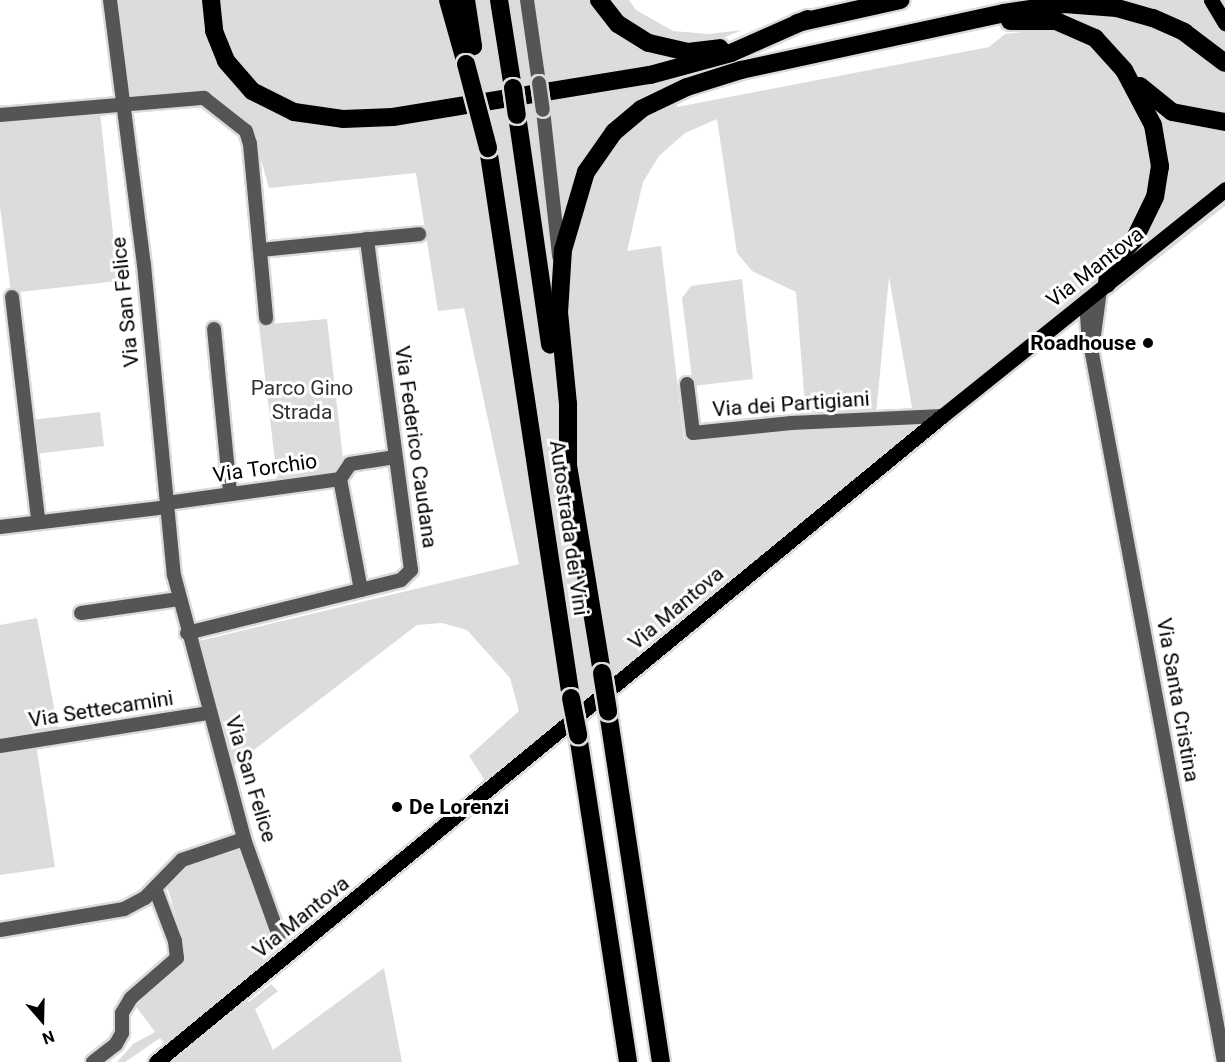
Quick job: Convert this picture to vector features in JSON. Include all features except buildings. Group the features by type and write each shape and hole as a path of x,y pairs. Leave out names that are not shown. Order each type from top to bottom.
{"highway":[{"path":"201,0 209,48 231,85 263,110 324,128 390,127 741,70 1004,13 1064,4 1090,4 1153,18 1184,32 1225,63"},
{"path":"211,0 214,31 226,61 252,91 294,112 343,119 448,109 683,68 731,53 808,19"},
{"path":"448,0 471,64"},
{"name":"Autostrada dei Vini","path":"466,0 471,64 488,148 628,1062"},
{"name":"Autostrada dei Vini","path":"499,0 568,465 661,1062"},
{"path":"599,0 633,35 688,52 727,47 808,19 900,0"},
{"path":"942,28 1056,21 1095,38 1124,70 1172,112 1225,122"},
{"path":"568,465 561,282 563,250 576,199 586,172 614,132 653,102 741,70"},
{"path":"1103,287 1108,267 1134,240 1151,212 1160,166 1153,125 1124,70"}],"main road":[{"path":"1211,0 1225,22"},
{"name":"Via Mantova","path":"156,1062 942,416 1225,189"}],"street":[{"name":"Via San Felice","path":"110,0 144,265 167,505 179,599 208,713 244,838 279,936"},
{"path":"527,0 543,110 561,282"},
{"path":"0,115 122,103 204,98 246,131 266,318"},
{"path":"260,250 419,234"},
{"name":"Via Federico Caudana","path":"187,633 400,580 411,570 367,239"},
{"name":"Via Santa Cristina","path":"1092,346 1103,287"},
{"path":"12,297 38,520"},
{"name":"Via Santa Cristina","path":"1086,301 1088,332 1224,1062"},
{"path":"1060,321 1076,322 1088,332"},
{"path":"214,329 230,493"},
{"name":"Via dei Partigiani","path":"687,384 693,433 791,423 942,416"},
{"name":"Via Torchio","path":"0,527 340,479 350,464 395,457"},
{"path":"340,479 361,590"},
{"path":"81,613 179,599"},
{"name":"Via Settecamini","path":"0,746 208,713"},
{"path":"0,930 124,909 155,888 182,860 244,838"},
{"path":"93,1062 117,1044 122,1033 122,1013 131,998 177,958 169,922 155,888"}],"green space":[{"path":"116,0 629,0 636,10 673,31 709,34 742,30 704,46 676,44 677,107 989,47 1005,34 1032,31 1037,0 1225,0 1225,206 801,538 785,533 641,660 486,782 469,756 519,711 510,678 467,630 442,623 417,625 234,765 199,641 519,564 464,308 438,311 416,173 269,188 253,132 205,95 128,103","holes":["717,119 737,253 752,271 796,292 806,418 754,430 684,439 661,246 627,251 643,182 659,156 685,133","889,277 913,413 876,415"]},
{"path":"100,112 118,281 11,293 0,207 0,123"},
{"path":"742,279 753,379 693,386 682,298 691,286"},
{"name":"Parco Gino Strada","path":"327,319 345,476 278,487 259,325"},
{"path":"100,412 104,446 35,454 31,420"},
{"path":"37,618 59,733 35,738 55,867 0,875 0,625"},
{"path":"247,842 281,954 238,988 249,1002 271,984 278,991 255,1009 273,1050 384,968 402,1062 147,1062 167,1046 160,1038 125,1062 117,1062 133,1044 155,1032 132,1001 183,949 186,951 165,879 184,861"}],"place":[{"name":"Roadhouse","path":"1148,343"},
{"name":"De Lorenzi","path":"397,807"}]}
